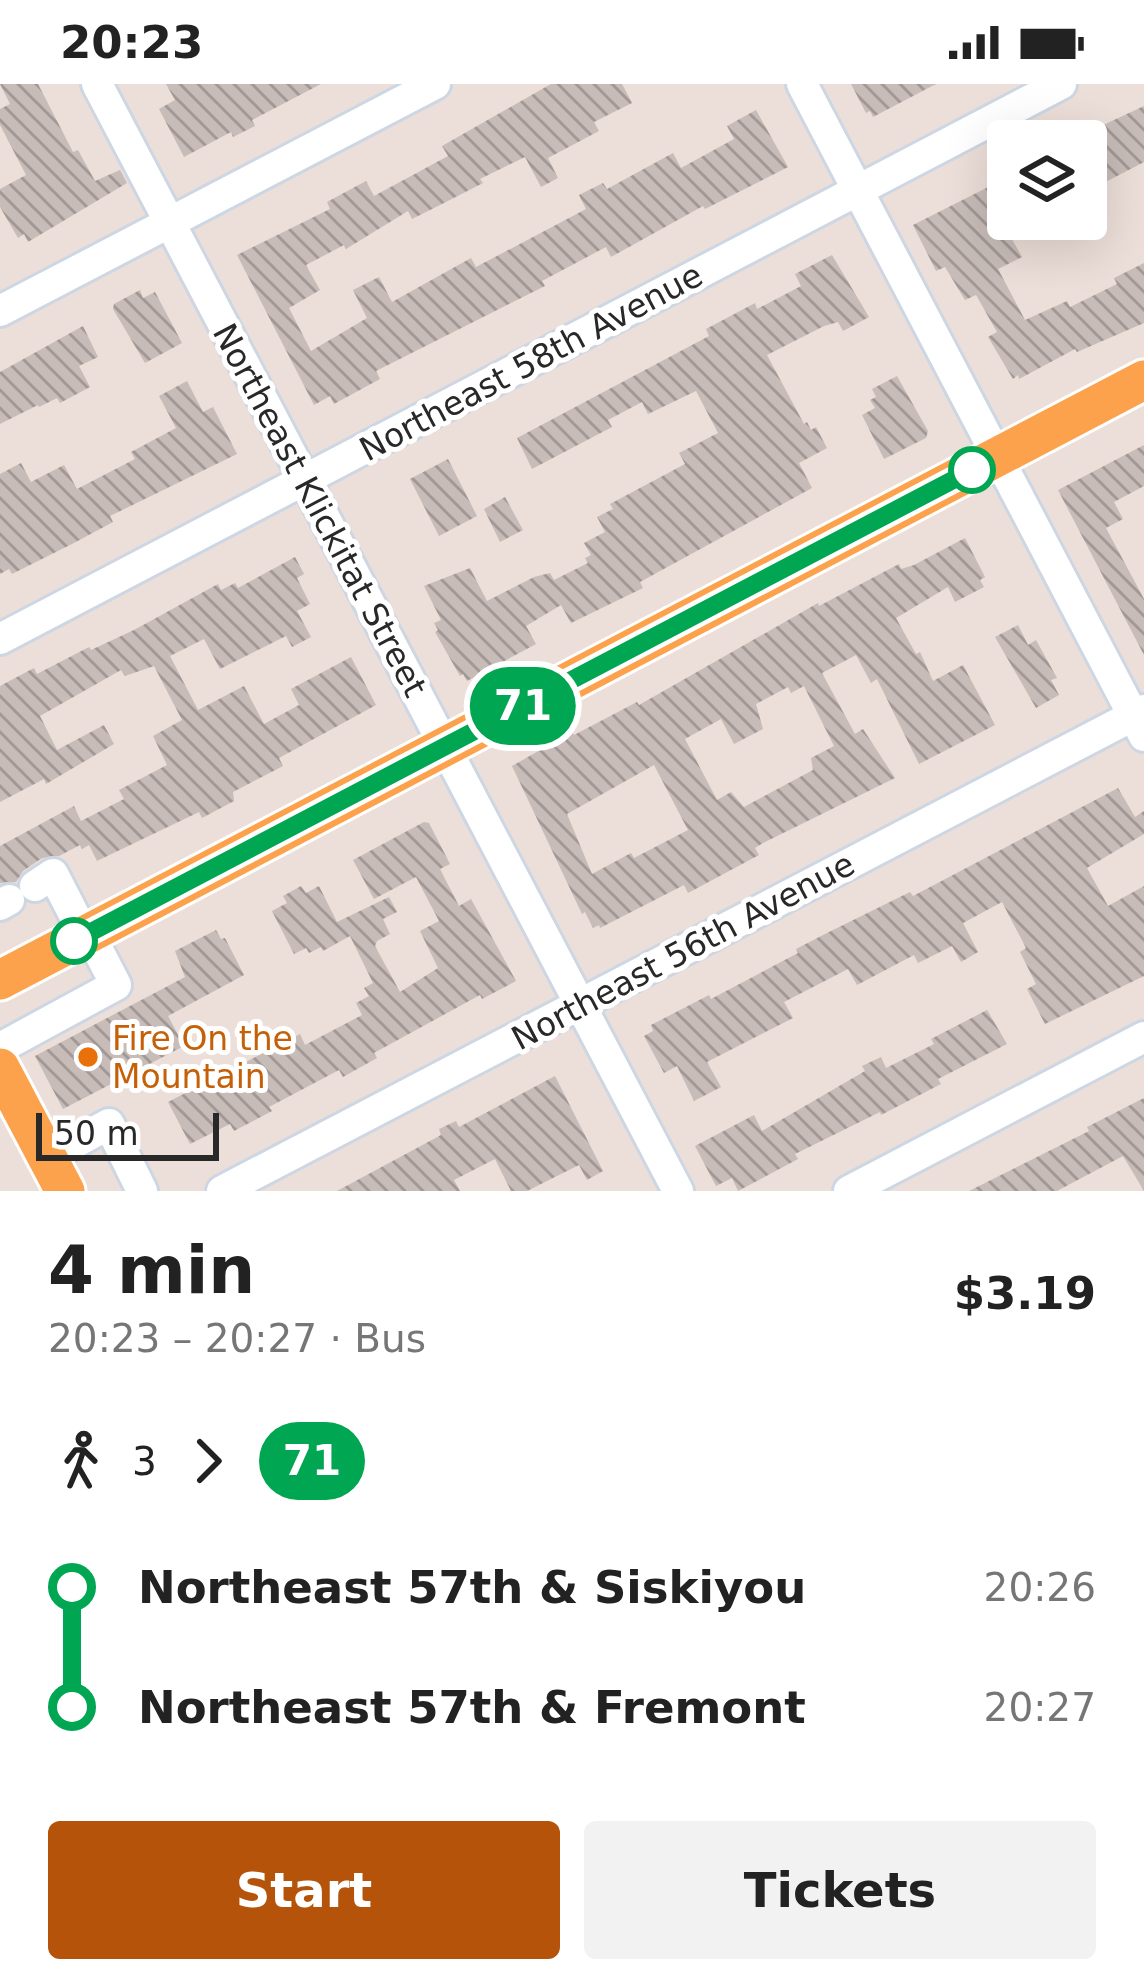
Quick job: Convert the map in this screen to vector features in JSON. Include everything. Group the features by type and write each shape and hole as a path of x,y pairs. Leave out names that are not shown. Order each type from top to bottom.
{"main road":[{"path":"5,966 87,934 1144,380"},
{"path":"0,1068 56,1175"}],"street":[{"name":"Northeast Klickitat Street","path":"98,84 678,1191"},
{"path":"0,311 435,84"},
{"path":"802,84 1140,720"},
{"name":"Northeast 58th Avenue","path":"0,639 1061,84"},
{"name":"Northeast 56th Avenue","path":"222,1191 1140,720"},
{"path":"0,1048 116,985 53,874 14,897"},
{"path":"849,1191 1144,1037"},
{"path":"56,1175 109,1124 142,1191"}],"building":[{"path":"0,84 38,84 73,152 78,150 95,181 120,170 127,183 28,242 24,234 18,238 0,207 0,189 26,175 0,125 0,109 10,104"},
{"path":"166,84 321,84 252,120 255,126 233,137 231,132 184,157 159,109 175,100"},
{"path":"551,84 622,84 632,103 594,122 599,131 548,158 558,178 541,187 525,157 412,219 408,211 346,249 344,245 306,265 320,290 289,308 311,351 367,318 353,290 379,277 392,302 471,258 476,267 586,209 579,195 603,183 607,189 673,153 681,168 734,139 727,126 756,110 788,167 703,206 611,257 606,247 542,281 545,286 376,371 380,379 334,404 330,396 314,405 237,255 330,209 327,202 366,181 374,196 448,156 442,146"},
{"path":"851,84 936,84 873,117 870,111 866,113"},
{"path":"1144,106 1144,162 1107,181 1107,123"},
{"path":"987,188 987,240 1013,240 1022,257 998,269 1025,320 1067,301 1070,307 1117,284 1114,278 1144,263 1144,323 1013,379 988,337 997,332 976,295 965,300 945,267 936,271 913,225"},
{"path":"832,255 869,317 843,331 838,322 824,326 767,355 804,424 811,430 816,427 827,448 799,463 812,488 640,582 643,588 571,623 561,605 526,626 536,644 467,681 460,676 435,632 434,623 441,620 424,586 470,568 487,601 534,577 550,573 554,580 588,563 585,558 591,555 584,543 605,532 597,517 613,509 610,504 685,464 679,453 718,433 696,391 648,414 642,402 608,420 612,427 532,469 517,438 709,336 706,329 801,286 795,274"},
{"path":"140,290 143,298 155,292 182,343 145,363 113,309"},
{"path":"83,326 98,357 79,366 90,387 0,424 0,372"},
{"path":"897,376 928,431 926,438 884,459 862,415 875,408 870,400 876,397 872,389"},
{"path":"187,381 203,412 213,407 237,454 110,516 113,522 72,544 12,574 9,569 0,574 0,474 21,463 31,482 64,465 77,489 135,459 131,452 176,428 159,396"},
{"path":"1144,445 1144,486 1114,502 1123,519 1106,528 1144,599 1144,655 1058,490"},
{"path":"448,459 477,516 439,536 410,479"},
{"path":"505,497 523,530 500,542 484,509"},
{"path":"965,538 985,577 980,580 984,587 955,602 948,587 896,618 933,681 963,665 995,725 919,764 877,679 871,683 856,655 822,673 855,734 863,729 895,778 763,843 755,848 759,855 688,893 684,885 593,928 512,766 572,732 639,705 818,603 899,564 901,569","holes":["804,686 834,746 811,758 813,770 744,807 731,792 717,800 685,739 721,719 734,744 763,729 756,704 788,687 791,693","654,765 688,830 592,874 567,814"]},
{"path":"295,557 304,574 297,578 310,604 297,611 311,637 292,647 286,636 220,669 204,639 170,656 198,710 244,686 264,724 299,705 291,689 351,657 376,705 279,758 283,766 233,792 234,801 202,818 199,812 97,861 89,845 82,849 80,845 59,856 42,858 16,882 0,883 0,846 74,806 81,821 124,799 119,790 167,765 153,736 182,720 154,666 125,676 121,670 40,716 57,750 104,725 114,744 46,784 44,779 0,802 0,686 134,630 218,584 221,590 235,583 238,588"},
{"path":"1018,625 1028,645 1036,640 1057,678 1051,680 1059,695 1036,708 995,637"},
{"path":"1118,788 1135,817 1144,811 1144,834 1087,868 1108,906 1144,886 1144,976 1045,1024 1027,989 1036,984 1020,952 1026,948 1002,902 963,923 978,952 961,962 952,946 918,963 914,955 857,985 848,969 784,1002 793,1018 707,1062 721,1087 694,1101 677,1066 664,1073 644,1036 653,1031 651,1025 709,995 711,999 798,953 796,949 910,892 913,896"},
{"path":"429,823 450,864 440,869 459,906 471,899 516,981 482,999 480,995 374,1053 377,1058 343,1077 339,1070 234,1131 230,1124 190,1144 168,1102 300,1034 305,1045 362,1015 356,1003 369,996 364,988 373,983 350,936 323,951 321,947 309,953 306,948 294,954 272,911 287,903 283,896 301,886 306,893 319,886 337,922 389,897 397,912 383,919 390,934 375,946 400,992 438,968 420,931 439,921 416,877 374,899 353,860"},
{"path":"216,930 244,975 168,1016 184,1046 63,1109 35,1056 185,977 175,951"},
{"path":"987,1010 1007,1044 938,1079 941,1084 795,1154 798,1159 738,1191 732,1178 716,1186 695,1146 754,1115 762,1131 865,1071 862,1066 881,1057 886,1068"},
{"path":"555,1076 603,1171 587,1180 579,1165 527,1191 511,1191 495,1159 454,1180 460,1191 337,1191 441,1135 439,1129 456,1121 459,1127"},
{"path":"1144,1098 1144,1191 1123,1156 1057,1191 969,1191 1089,1131 1087,1127"}],"bus line":[{"name":"71","path":"74,941 972,470"}],"place":[{"name":"Fire On the Mountain","path":"88,1057"}]}
